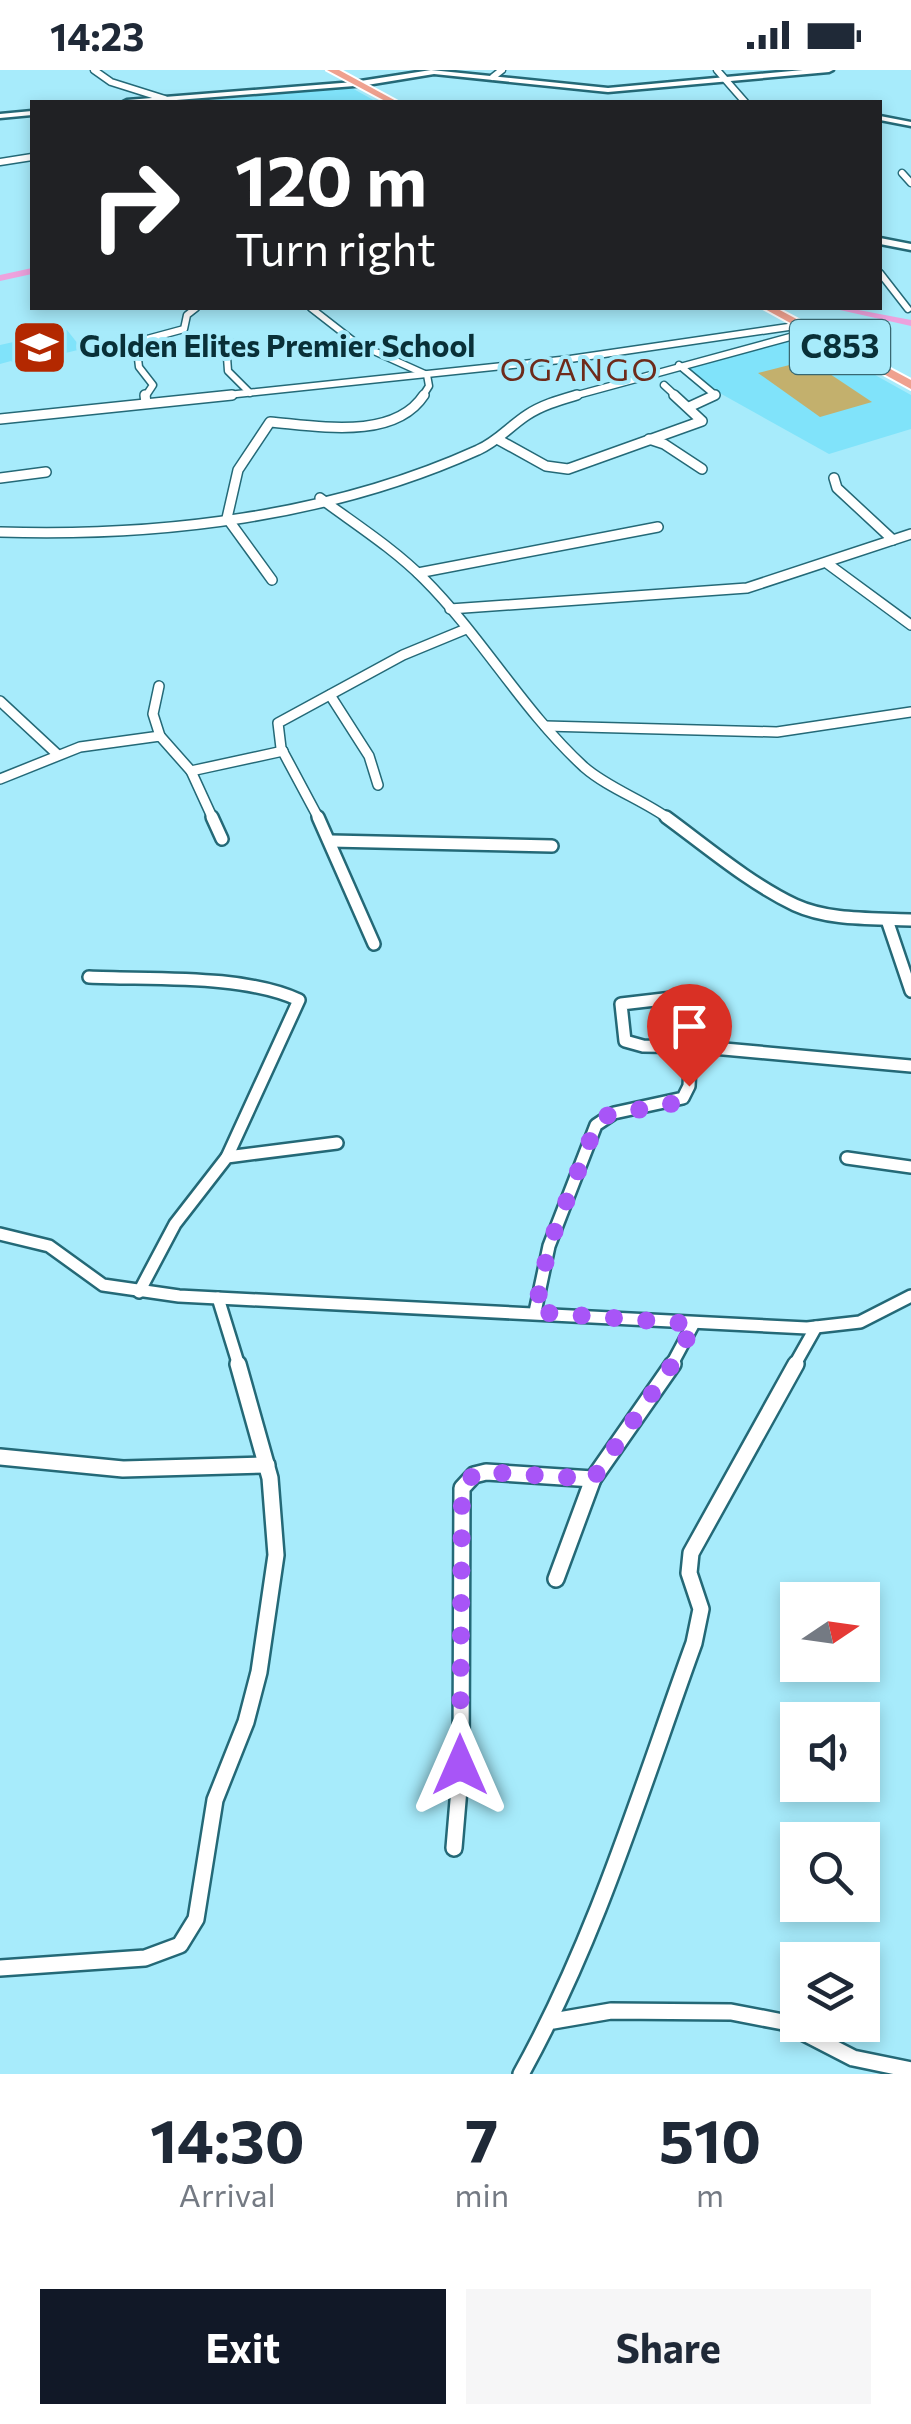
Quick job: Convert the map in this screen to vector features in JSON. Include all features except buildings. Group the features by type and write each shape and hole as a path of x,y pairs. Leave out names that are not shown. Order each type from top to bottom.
{"main road":[{"path":"332,70 389,100"},
{"name":"C853","path":"773,310 911,385"}],"street":[{"path":"94,70 104,81 157,93 164,99"},
{"path":"493,77 502,70"},
{"path":"717,70 743,100"},
{"path":"152,100 356,83 434,72 608,90 830,70"},
{"path":"608,90 616,100"},
{"path":"0,116 30,113"},
{"path":"882,118 911,124"},
{"path":"0,162 30,157"},
{"path":"902,173 911,183"},
{"path":"882,241 911,247"},
{"path":"882,276 908,309"},
{"path":"146,402 145,394 153,385 139,367 136,342 184,329 187,315 193,310"},
{"path":"313,310 356,343 427,375"},
{"path":"0,419 427,375 807,328"},
{"path":"0,532 120,533 227,518 320,498 418,470 499,440 544,406 807,328"},
{"path":"235,343 228,352 227,374 232,383 250,393"},
{"path":"679,366 715,395 689,407"},
{"path":"272,580 227,518 238,470 270,422 348,425 394,417 413,409 429,386 427,375"},
{"path":"499,440 557,469 593,462 702,421 664,385"},
{"path":"648,440 664,444 702,468"},
{"path":"0,478 46,472"},
{"path":"834,478 837,488 893,540"},
{"path":"320,498 418,573 545,726 587,770 643,800 740,871 797,906 815,914 911,920"},
{"path":"418,573 658,527"},
{"path":"450,608 717,592 762,584 911,534"},
{"path":"828,564 911,625"},
{"path":"374,944 276,730 280,719 402,655 466,629"},
{"path":"159,686 153,714 160,736 191,770 222,838"},
{"path":"330,695 369,756 378,785"},
{"path":"0,702 56,754"},
{"path":"545,726 778,732 911,712"},
{"path":"0,780 56,754 111,740 160,736"},
{"path":"191,770 283,751"},
{"path":"330,841 552,846"},
{"path":"887,920 911,991"},
{"path":"89,976 258,988 290,992 299,1000 226,1157 175,1224 140,1292"},
{"path":"682,997 621,1004 623,1037 638,1046 691,1046 911,1066"},
{"path":"535,1312 549,1246 596,1125 610,1114 646,1111 683,1098 689,1086 691,1046"},
{"path":"226,1157 338,1143"},
{"path":"846,1158 911,1167"},
{"path":"0,1234 38,1240 57,1250 92,1280 140,1292 218,1298 816,1327 860,1322 911,1296"},
{"path":"0,1968 140,1960 176,1948 189,1937 200,1905 216,1796 245,1724 266,1629 276,1524 267,1466 218,1298"},
{"path":"556,1578 593,1479 678,1356 694,1324"},
{"path":"521,2074 553,2022 694,1643 702,1609 689,1574 691,1553 816,1327"},
{"path":"0,1457 123,1469 267,1466"},
{"path":"454,1848 460,1765 462,1488 474,1474 486,1472 593,1479"},
{"path":"553,2022 611,2011 730,2012 783,2022 852,2058 911,2070"}],"shaded area":[{"path":"350,87 373,100 204,100"},
{"name":"Golden Elites Premier School","path":"67,330 82,349 16,365 11,361 0,364 0,345"},
{"path":"805,336 911,395 911,429 829,454 716,391 684,368"},
{"path":"809,360 872,402 820,417 758,373"}],"waterway":[{"path":"0,278 30,271"},
{"path":"846,310 911,323"}],"place":[{"name":"Golden Elites Premier School","path":"40,347"}],"district":[{"name":"OGANGO","path":"580,370"}],"route":[{"path":"460,1765 462,1488 474,1474 486,1472 593,1479 678,1356 694,1324 535,1312 549,1246 596,1125 610,1114 674,1104 683,1098 689,1086"}]}
